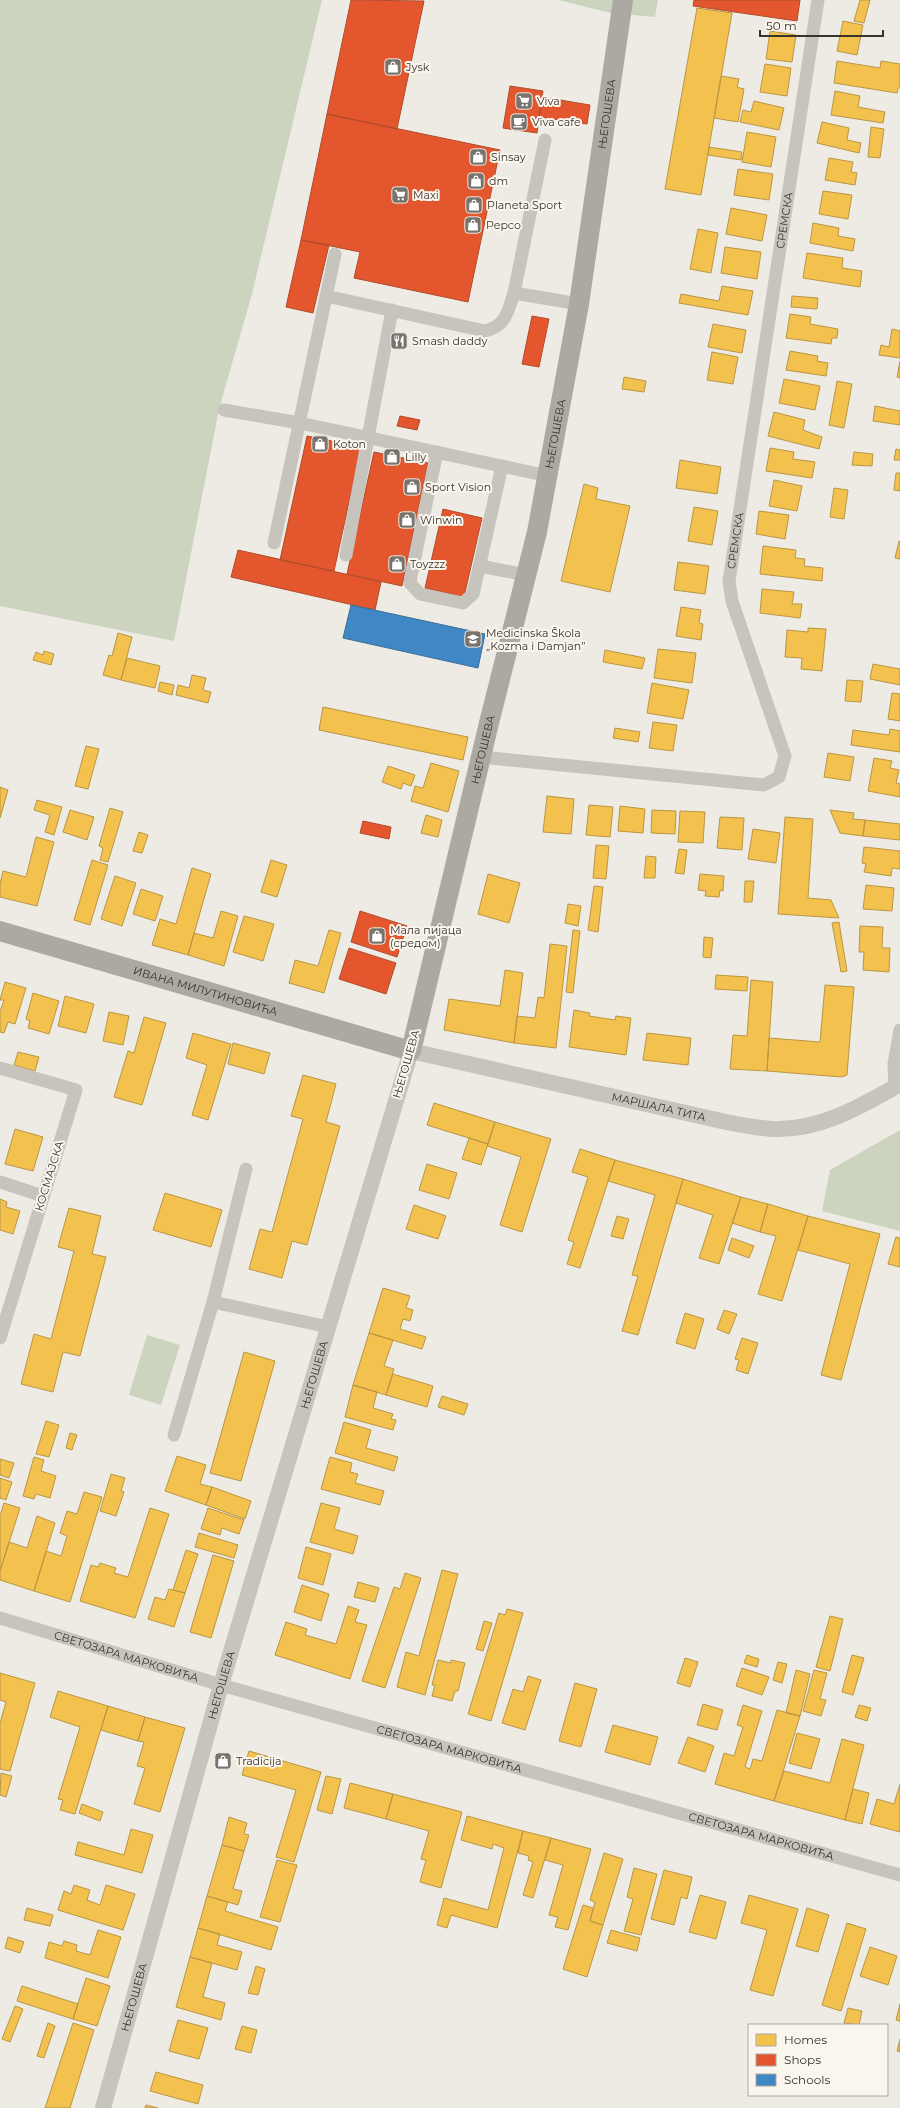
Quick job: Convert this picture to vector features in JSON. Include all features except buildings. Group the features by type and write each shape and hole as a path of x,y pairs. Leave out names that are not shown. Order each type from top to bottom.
{"main road":[{"name":"ЊЕГОШЕВА","path":"411,1051 526,575 548,476 579,304 623,0"},
{"name":"ИВАНА МИЛУТИНОВИЋА","path":"0,931 411,1051"}],"street":[{"name":"СРЕМСКА","path":"481,757 764,786 778,777 785,756 732,601 730,581 818,0"},
{"path":"326,296 485,331 498,326 507,317 514,293 545,140"},
{"path":"274,543 335,254"},
{"path":"514,293 579,304"},
{"path":"346,555 392,310"},
{"path":"224,410 300,423 548,476"},
{"path":"437,452 410,583 420,594 463,603 473,594 502,466"},
{"path":"480,566 526,575"},
{"path":"897,1086 894,1064 900,1030"},
{"name":"МАРШАЛА ТИТА","path":"411,1051 726,1122 771,1129 794,1128 819,1124 837,1118 897,1086"},
{"name":"ЊЕГОШЕВА","path":"103,2108 221,1685 411,1051"},
{"name":"КОСМАЈСКА","path":"0,1068 76,1090 0,1338"},
{"path":"174,1435 213,1302 246,1169"},
{"path":"0,1182 43,1196"},
{"path":"213,1302 328,1327"},
{"name":"СВЕТОЗАРА МАРКОВИЋА","path":"0,1618 221,1685 900,1875"}],"green space":[{"path":"0,0 322,0 252,294 219,409 174,641 0,606"},
{"path":"558,0 658,0 655,17 610,13"},
{"path":"900,1130 900,1231 822,1211 830,1170"},
{"path":"147,1335 180,1345 161,1405 129,1395"}],"place":[{"name":"Jysk","path":"393,67"},
{"name":"Viva","path":"524,101"},
{"name":"Viva cafe","path":"519,122"},
{"name":"Sinsay","path":"478,157"},
{"name":"dm","path":"476,181"},
{"name":"Maxi","path":"400,195"},
{"name":"Planeta Sport","path":"474,205"},
{"name":"Pepco","path":"473,225"},
{"name":"Smash daddy","path":"399,341"},
{"name":"Koton","path":"320,444"},
{"name":"Lilly","path":"392,457"},
{"name":"Sport Vision","path":"412,487"},
{"name":"Winwin","path":"407,520"},
{"name":"Toyzzz","path":"397,564"},
{"name":"Medicinska Škola „Kozma i Damjan”","path":"473,639"},
{"name":"Мала пијаца (средом)","path":"377,936"},
{"name":"Tradicija","path":"223,1761"}]}
